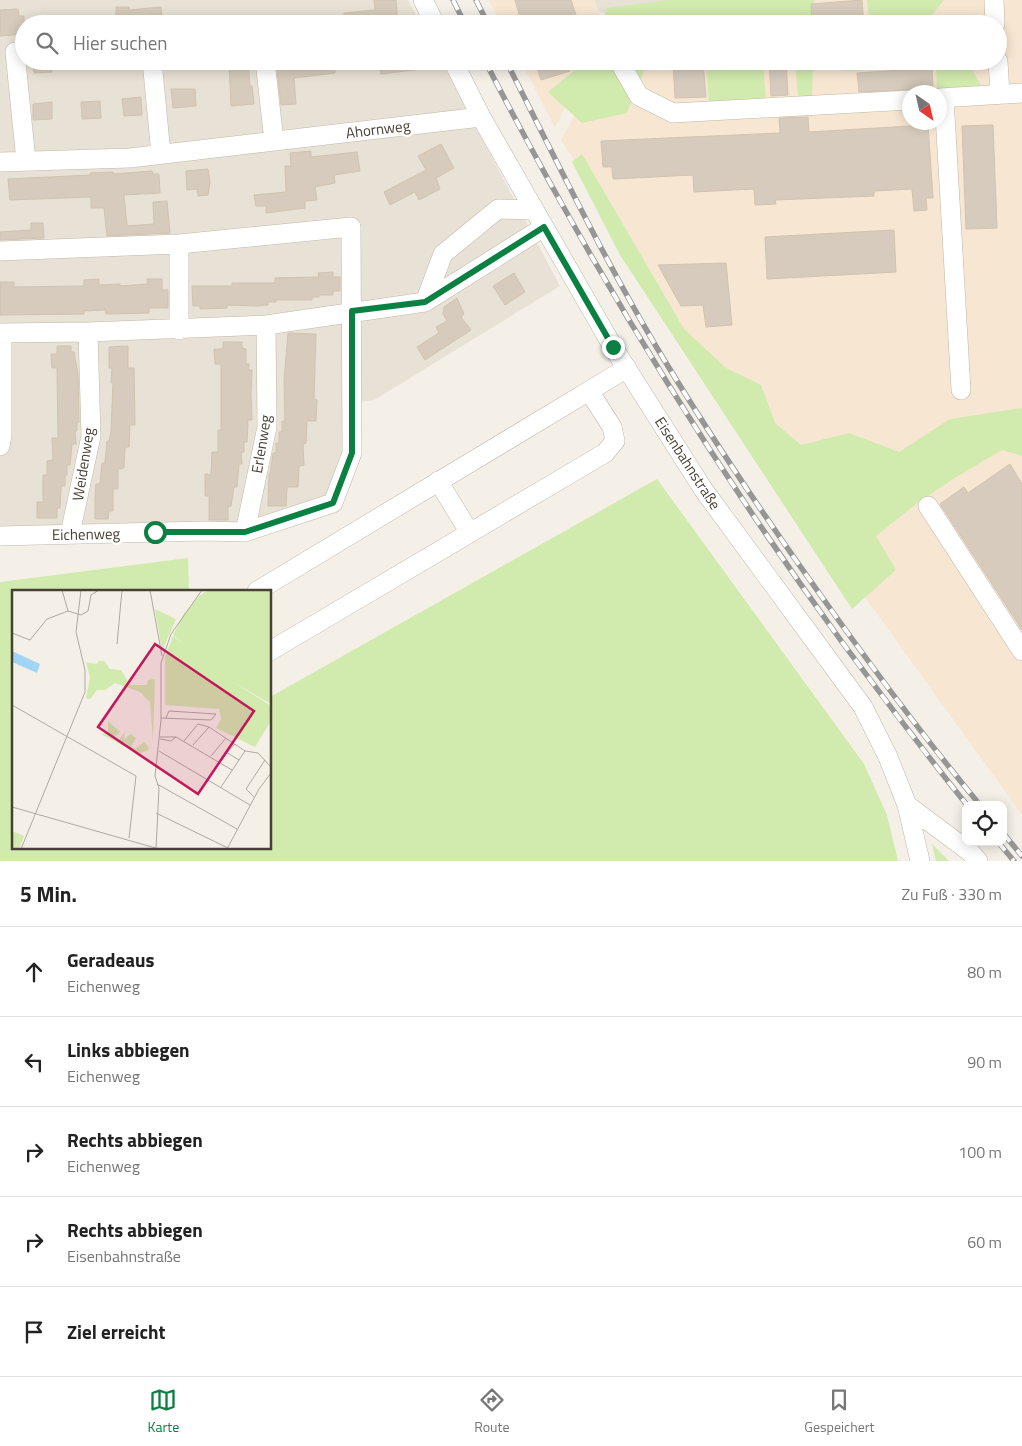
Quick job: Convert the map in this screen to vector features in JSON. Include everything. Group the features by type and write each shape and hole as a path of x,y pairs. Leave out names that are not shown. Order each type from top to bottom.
{"street":[{"path":"423,0 430,15"},
{"path":"994,0 995,15"},
{"path":"17,70 26,161"},
{"path":"153,70 161,154"},
{"path":"266,70 274,141"},
{"name":"Eisenbahnstraße","path":"458,70 481,117 534,210 627,368 703,489 863,707 888,757 907,805 920,861"},
{"path":"624,70 639,96 673,113 902,100"},
{"path":"999,70 1000,94"},
{"path":"947,98 1022,93"},
{"name":"Ahornweg","path":"0,162 130,158 481,117"},
{"path":"944,130 961,390"},
{"path":"425,302 443,254 498,208 534,210"},
{"path":"0,251 179,244 351,227 352,311"},
{"path":"1,439 1,333 179,330 266,325 352,311 425,302 544,227"},
{"path":"179,244 179,330"},
{"name":"Eichenweg","path":"0,536 204,531 245,532 333,503 352,453 352,311"},
{"name":"Erlenweg","path":"245,532 267,427 266,325"},
{"name":"Weidenweg","path":"70,534 91,436 88,332"},
{"path":"258,590 627,368"},
{"path":"271,650 605,453 615,442 612,427 589,391"},
{"path":"438,481 470,533"},
{"path":"928,506 1022,651"},
{"path":"907,805 970,852 978,861"}],"shaded area":[{"path":"0,0 408,0 416,15 15,15 15,70 446,70 560,286 374,400 344,404 344,453 327,498 238,525 0,528"},
{"path":"489,0 594,0 600,15 497,15"},
{"path":"594,0 733,0 613,14 599,12"},
{"path":"800,0 1022,0 1022,815 798,504 561,140 599,70 1007,70 1007,15 690,15"},
{"path":"526,70 584,70 555,128"}],"green space":[{"path":"669,0 814,0 814,15 605,15 607,8"},
{"path":"867,0 944,0 932,15 869,15"},
{"path":"644,70 627,113 582,123 548,92 574,71"},
{"path":"707,70 764,70 766,103 709,106"},
{"path":"796,70 813,70 812,96 798,96"},
{"path":"936,70 972,70 984,91 947,92 947,85 937,85"},
{"path":"582,154 684,329 726,368 761,385 775,423 801,445 849,433 899,452 950,419 1022,408 1022,456 1002,450 916,504 876,536 896,570 852,609 620,255 572,162"},
{"path":"657,479 864,764 887,815 898,861 0,861 0,582 188,558 189,590 12,590 12,848 271,848 271,696"},
{"path":"932,844 949,861 936,861"}],"building":[{"path":"374,0 396,0 397,15 344,15 344,13 375,10"},
{"path":"515,0 571,0 576,15 519,15"},
{"path":"862,0 863,15 812,15 811,4"},
{"path":"116,7 129,7 129,10 161,7 161,15 116,15"},
{"path":"18,9 19,15 15,15 15,35 0,36 0,10"},
{"path":"34,70 52,70 52,72 34,73"},
{"path":"229,70 249,70 254,104 231,106"},
{"path":"277,70 335,70 335,73 294,78 296,104 281,105"},
{"path":"380,70 414,70 381,74"},
{"path":"538,70 570,71 541,80"},
{"path":"673,70 704,70 706,97 675,98"},
{"path":"770,70 787,70 788,95 771,96"},
{"path":"932,70 933,85 902,85 902,90 859,92 857,73"},
{"path":"171,89 195,89 196,106 173,108"},
{"path":"141,97 142,115 124,116 122,99"},
{"path":"100,101 101,118 82,119 81,102"},
{"path":"52,102 52,119 33,120 33,104"},
{"path":"808,117 809,132 902,127 902,130 928,130 933,198 926,198 927,210 914,211 912,189 874,191 874,196 775,200 776,204 755,205 754,189 694,192 693,175 613,179 612,167 603,167 601,141 780,133 779,118"},
{"path":"993,125 997,228 966,229 962,126"},
{"path":"441,144 454,168 436,178 440,189 419,200 415,192 390,205 384,192 426,170 418,156"},
{"path":"311,151 311,157 357,152 360,171 334,175 335,183 315,187 317,200 305,201 305,208 266,213 266,206 256,206 254,195 286,192 285,166 291,166 290,153"},
{"path":"208,169 210,182 208,195 198,196 197,189 187,190 186,171"},
{"path":"152,171 153,174 159,174 160,193 124,195 127,226 154,224 153,202 167,201 170,233 107,236 104,208 91,208 91,197 10,200 8,179"},
{"path":"31,223 43,223 44,238 0,240 0,232 31,230"},
{"path":"894,230 896,272 767,279 765,237"},
{"path":"726,263 732,325 706,327 703,305 681,306 658,265"},
{"path":"333,272 333,277 340,277 340,291 333,291 333,295 319,295 319,297 312,297 312,300 276,300 276,302 268,302 268,305 256,306 227,305 227,308 200,309 200,306 193,306 192,286 232,286 232,283 275,283 275,278 319,277 318,273"},
{"path":"514,273 525,292 505,305 493,286"},
{"path":"99,279 99,285 120,284 120,286 148,284 147,279 162,279 162,290 168,290 168,308 149,308 149,313 106,314 105,310 84,311 84,314 0,315 0,282 14,282 14,287 84,286 84,280"},
{"path":"457,298 464,314 461,317 471,330 425,360 417,347 439,333 436,327 447,321 443,314 444,307"},
{"path":"288,333 316,334 314,399 317,400 316,421 307,421 306,443 303,444 304,465 299,466 298,487 287,487 286,506 268,506 269,474 273,453 276,453 276,443 279,443 282,421 285,421 284,380"},
{"path":"223,342 242,342 242,348 246,349 246,364 249,364 249,370 252,370 252,420 248,420 247,442 244,442 244,452 241,452 242,464 239,464 237,487 234,487 231,506 228,507 228,520 209,520 209,496 205,496 205,474 211,475 212,452 218,452 218,430 221,430 221,364 215,364 214,349 223,349"},
{"path":"57,346 71,346 71,352 74,352 78,374 79,422 77,422 77,431 75,431 76,444 72,444 70,465 67,465 65,486 61,486 60,508 57,508 57,518 37,518 37,502 43,502 43,475 47,475 47,461 53,460 52,438 58,438 57,368 52,368 51,354 57,354"},
{"path":"128,346 128,368 134,368 135,425 130,425 129,447 125,447 124,468 118,469 118,489 113,489 113,511 109,511 108,519 95,519 96,484 100,484 102,463 105,463 107,441 109,441 111,432 113,383 111,383 112,368 109,368 109,347"},
{"path":"1010,464 1022,484 1022,630 940,504 964,487 968,493"}],"railway":[{"path":"453,0 460,15"},
{"path":"476,0 484,15"},
{"path":"490,70 608,285 744,502 842,642 919,745 964,801"},
{"path":"511,70 617,278 657,348 723,454 875,671 977,801"},
{"path":"1007,838 1022,856"},
{"path":"1001,846 1014,861"}],"route":[{"path":"155,532 245,532 333,503 352,453 352,311 425,302 544,227 613,347"}]}
